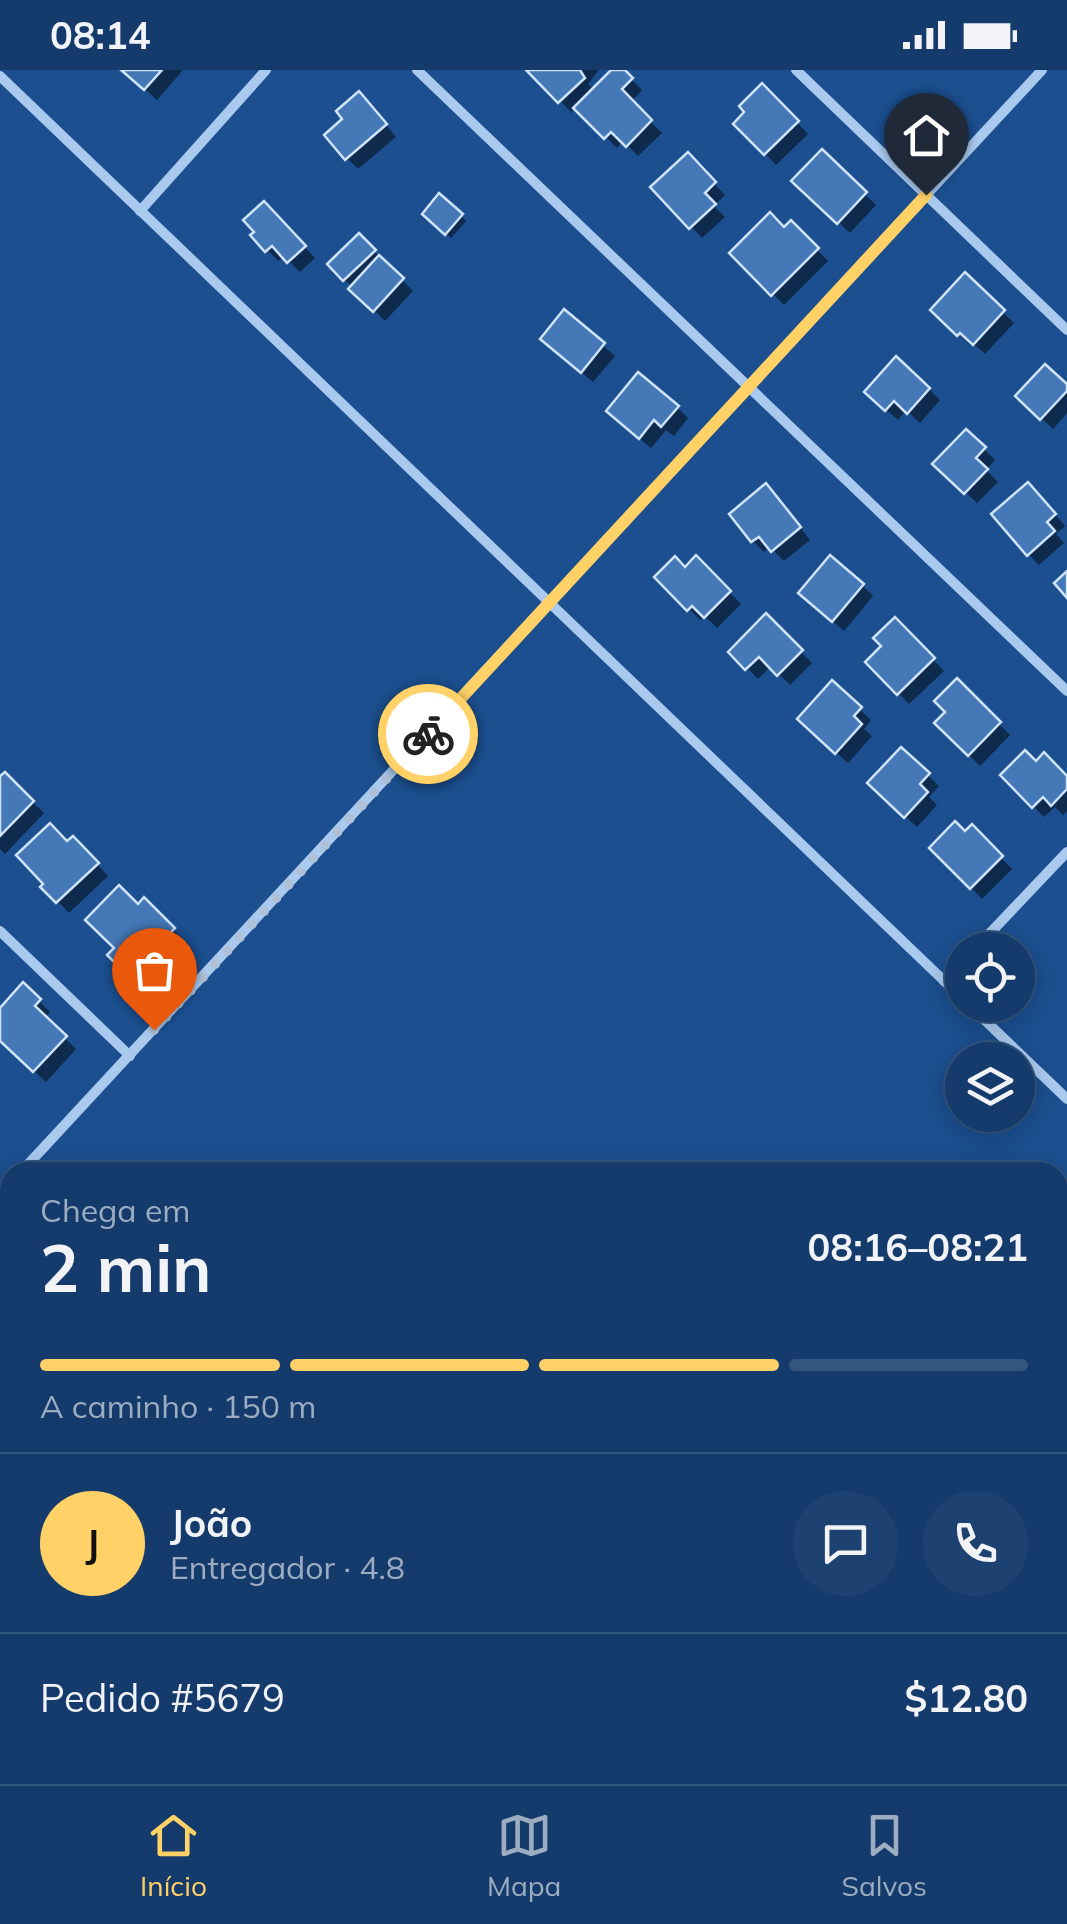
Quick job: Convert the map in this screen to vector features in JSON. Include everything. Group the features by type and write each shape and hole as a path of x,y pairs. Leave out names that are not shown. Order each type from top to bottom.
{"street":[{"path":"140,211 266,70"},
{"path":"417,70 1067,691"},
{"path":"796,70 1067,330"},
{"path":"31,1162 1042,70"},
{"path":"0,76 944,981"},
{"path":"991,932 1067,852"},
{"path":"0,931 130,1056"},
{"path":"988,1022 1067,1098"}],"building":[{"path":"121,70 162,70 144,90"},
{"path":"526,70 580,70 585,78 558,103"},
{"path":"611,70 625,70 633,78 622,89 652,120 626,147 611,132 604,139 573,108"},
{"path":"762,83 799,121 764,155 733,124 744,112 739,106"},
{"path":"359,91 387,124 345,160 324,135 342,119 336,111"},
{"path":"822,149 867,192 837,224 791,181"},
{"path":"688,152 716,182 705,193 716,204 689,229 650,187"},
{"path":"439,193 463,214 445,235 422,214"},
{"path":"264,201 306,246 287,263 272,246 265,252 243,220"},
{"path":"770,212 784,227 791,220 819,248 771,296 729,253"},
{"path":"359,233 376,250 343,281 327,264"},
{"path":"379,255 404,278 373,312 348,289"},
{"path":"965,272 1005,310 973,345 960,333 957,336 930,310"},
{"path":"564,309 605,343 581,373 540,339"},
{"path":"896,356 930,388 907,414 894,401 885,411 864,392"},
{"path":"1045,364 1067,384 1067,391 1040,420 1015,396"},
{"path":"638,372 679,406 661,427 654,420 639,439 606,411"},
{"path":"966,429 986,447 976,458 988,469 964,494 932,464"},
{"path":"1028,482 1056,514 1047,522 1055,531 1027,556 991,514"},
{"path":"766,483 801,527 771,552 759,537 751,542 729,514"},
{"path":"696,555 731,591 704,618 692,606 687,611 654,577 675,556 685,567"},
{"path":"830,555 864,584 832,622 798,593"},
{"path":"1067,571 1067,598 1054,583"},
{"path":"766,613 803,650 777,676 759,657 745,670 728,652"},
{"path":"895,617 935,658 897,695 865,662 881,646 873,638"},
{"path":"957,678 1001,722 968,756 934,723 945,712 934,701"},
{"path":"832,680 862,707 854,716 862,724 835,754 797,719"},
{"path":"901,747 930,773 920,784 928,792 904,818 867,783"},
{"path":"1025,750 1036,761 1044,752 1067,776 1067,789 1051,806 1043,797 1032,808 1000,775"},
{"path":"5,772 34,801 0,836 0,776"},
{"path":"955,821 965,831 972,824 1003,856 970,889 929,848"},
{"path":"50,823 67,841 73,836 99,863 56,903 16,855"},
{"path":"119,885 138,904 144,897 175,928 128,976 107,955 114,948 85,920"},
{"path":"23,982 41,999 35,1006 67,1036 33,1072 0,1041 0,1008"}],"way so far":[{"path":"154,1030 428,734"}],"route":[{"path":"428,734 926,195"}]}
